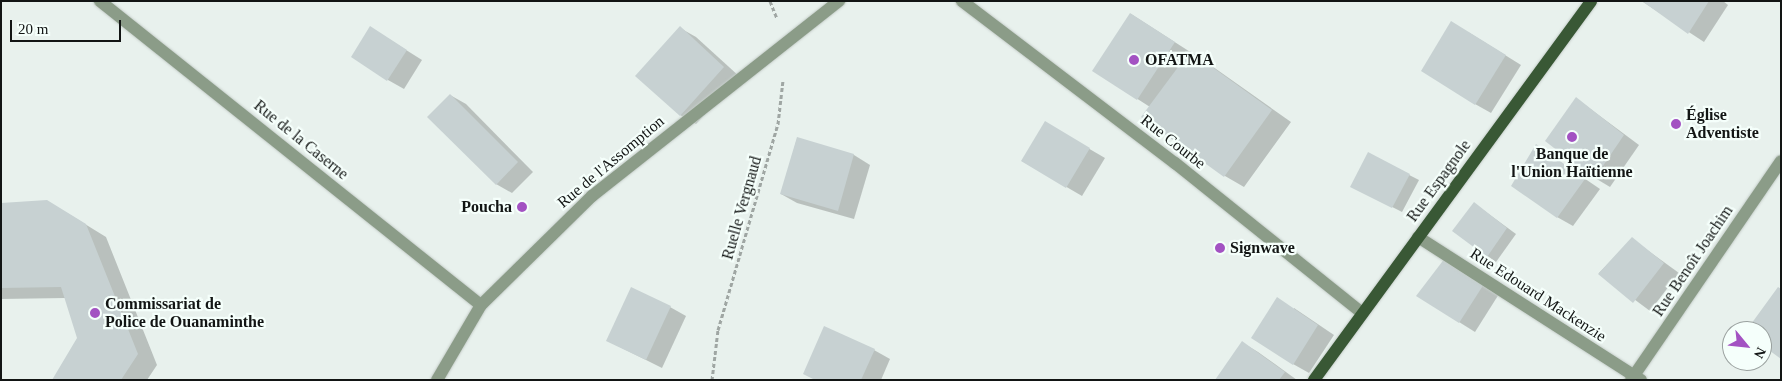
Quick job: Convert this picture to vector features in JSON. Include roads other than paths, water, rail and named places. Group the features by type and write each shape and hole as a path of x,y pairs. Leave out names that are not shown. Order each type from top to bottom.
{"main road":[{"name":"Rue Espagnole","path":"1314,380 1591,1"}],"street":[{"name":"Rue de la Caserne","path":"100,1 481,305"},
{"name":"Rue de l'Assomption","path":"436,380 481,305 592,196 839,1"},
{"name":"Rue Courbe","path":"962,1 1175,163 1362,313"},
{"name":"Rue Benoît Joachim","path":"1635,378 1781,161"},
{"name":"Rue Edouard Mackenzie","path":"1418,238 1635,378"}],"place":[{"name":"OFATMA","path":"1134,60"},
{"name":"Église Adventiste","path":"1676,124"},
{"name":"Banque de l'Union Haïtienne","path":"1572,137"},
{"name":"Poucha","path":"522,207"},
{"name":"Signwave","path":"1220,248"},
{"name":"Commissariat de Police de Ouanaminthe","path":"95,313"}]}
